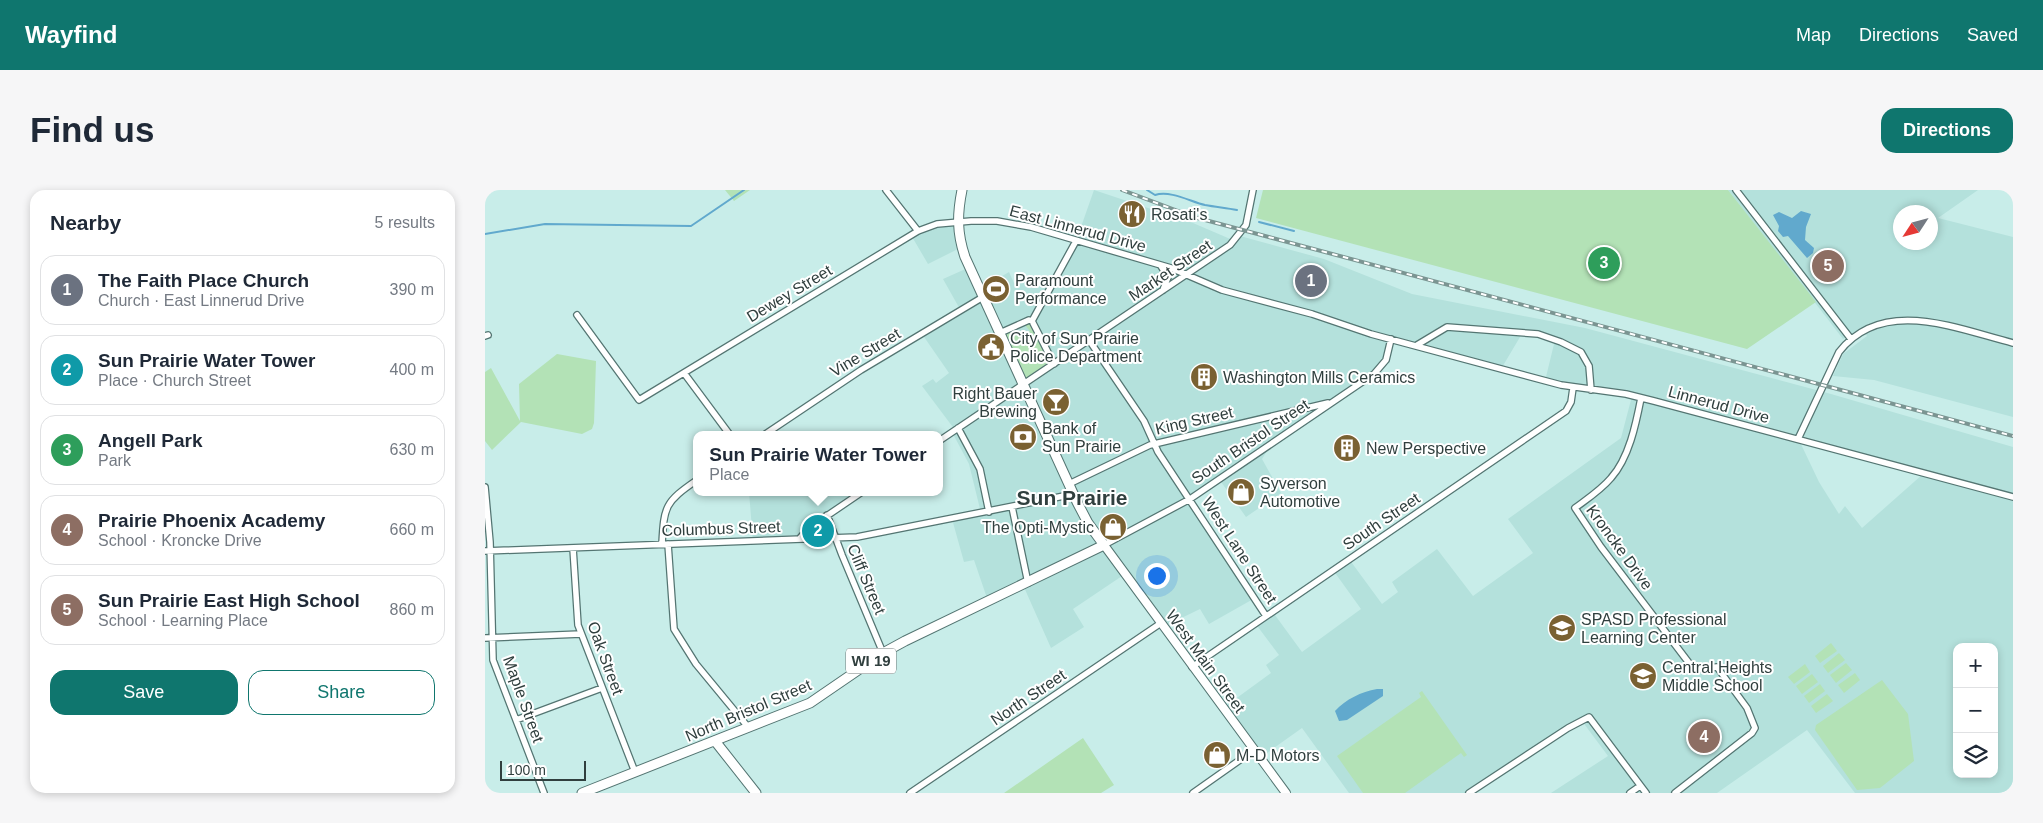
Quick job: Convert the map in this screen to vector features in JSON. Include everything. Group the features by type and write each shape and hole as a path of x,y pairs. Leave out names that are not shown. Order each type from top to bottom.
{"main road":[{"path":"962,190 957,223 958,236 965,256 983,297 1003,332 1023,385 1069,484 1088,523 1104,545"},
{"name":"North Bristol Street","path":"582,793 810,703 883,653 1104,545"},
{"name":"West Main Street","path":"1104,545 1286,793"},
{"path":"730,735 728,746 733,763"},
{"path":"715,741 756,793"}],"street":[{"path":"887,190 918,231"},
{"name":"Market Street","path":"943,437 1226,249 1240,236 1249,214 1253,190"},
{"path":"1736,190 1827,306 1851,340"},
{"name":"East Linnerud Drive","path":"957,223 997,221 1031,227 1161,266 1188,275 1222,290 1417,345"},
{"name":"Dewey Street","path":"577,315 639,400 918,231 937,224 957,223"},
{"path":"1003,332 1030,321 1076,241"},
{"name":"East Linnerud Drive","path":"1161,266 1167,272 1168,281 1161,293"},
{"name":"Vine Street","path":"770,431 861,370 983,297"},
{"path":"1799,439 1839,352 1851,340 1882,324 1903,319 1925,321 2013,343"},
{"path":"1030,321 1054,364"},
{"path":"1417,345 1447,327 1538,334 1561,342 1581,352 1589,366 1591,390"},
{"name":"South Bristol Street","path":"1104,545 1190,498 1380,370 1386,360 1391,339"},
{"name":"West Lane Street","path":"1089,340 1139,414 1154,444 1266,616"},
{"name":"Linnerud Drive","path":"1417,345 1573,388 1641,398 2013,497"},
{"path":"683,373 728,431"},
{"name":"South Street","path":"1192,667 1566,411 1571,402 1573,388"},
{"name":"Kroncke Drive","path":"1641,398 1626,453 1617,470 1601,489 1575,508 1601,546 1689,663 1699,669 1717,667 1747,708 1755,728 1752,733 1675,793"},
{"name":"King Street","path":"1069,484 1154,444 1333,402"},
{"path":"958,428 980,469 989,512"},
{"path":"693,483 674,496 667,507 665,544 673,629 695,664 749,727"},
{"name":"Maple Street","path":"485,487 487,551 495,667 544,793"},
{"name":"Columbus Street","path":"487,551 800,538 836,539 873,535 1074,494"},
{"path":"800,538 809,528 856,496"},
{"path":"1012,507 1028,583"},
{"name":"Cliff Street","path":"827,515 883,653"},
{"name":"Oak Street","path":"573,548 578,625 635,772"},
{"name":"North Street","path":"910,793 1161,623"},
{"path":"485,638 581,634"},
{"path":"516,720 602,688"},
{"path":"1469,793 1568,728 1589,717 1646,793"},
{"path":"1193,793 1254,750"},
{"path":"1630,793 1640,786"}],"shaded area":[{"path":"1094,190 1193,223 1235,241 1240,236 1324,259 1412,294 1585,328 1831,394 2013,447 2013,793 1855,793 1807,730 1717,793 1551,793 1608,756 1582,721 1469,793 1349,793 1302,728 1260,758 1223,708 1271,673 1266,665 1279,655 1255,623 1272,611 1302,652 1361,609 1333,570 1349,559 1382,604 1398,592 1392,582 1437,549 1473,596 1533,553 1508,519 1621,438 1632,396 1545,381 1555,340 1523,332 1501,369 1391,339 1383,365 1272,443 1262,459 1281,493 1246,517 1219,479 1190,498 1255,598 1209,624 1200,609 1163,627 1125,574 1073,609 1084,627 1051,648 1023,585 988,601 974,560 964,562 952,519 981,513 969,464 952,432 955,430 922,386 933,379 936,383 949,373 922,334 961,311 943,279 970,267 980,289 1009,272 1014,283 1030,277 1050,288 1076,241","holes":["1799,440 1923,474 1862,528 1845,506 1839,514 1819,482"]},
{"path":"1728,190 1978,190 1938,218 2013,237 2013,417 1874,380 1833,376 1843,354 1867,336 1861,328 1843,339"},
{"path":"957,223 962,247 928,264 911,235 937,224"},
{"path":"749,496 856,496 800,538 753,541"}],"green space":[{"path":"725,190 750,190 734,201"},
{"path":"1263,190 1728,190 1816,302 1747,349 1256,218"},
{"path":"1029,320 1054,364 1023,385 1000,333 1010,328 1017,336 1030,331 1023,323"},
{"path":"557,354 596,361 594,423 592,429 582,434 521,422 492,450 485,441 485,372 491,368 520,421 519,384"},
{"path":"1831,643 1837,651 1820,663 1815,656"},
{"path":"1839,653 1845,660 1828,673 1823,666"},
{"path":"1846,663 1852,670 1836,683 1830,675"},
{"path":"1805,664 1810,672 1794,684 1788,677"},
{"path":"1855,673 1860,680 1844,693 1838,685"},
{"path":"1812,674 1818,682 1802,694 1796,686"},
{"path":"1882,680 1908,714 1914,761 1880,788 1857,790 1815,730 1816,725"},
{"path":"1820,684 1825,691 1809,703 1804,696"},
{"path":"1422,691 1467,755 1464,757 1461,753 1405,793 1363,793 1337,756 1421,697 1419,693"},
{"path":"1827,694 1833,701 1816,713 1811,706"},
{"path":"1083,738 1114,785 1101,793 1004,793"}],"water":[{"path":"1801,211 1811,214 1806,227 1805,240 1814,248 1813,253 1807,258 1788,236 1783,237 1778,231 1779,226 1773,215 1779,212 1792,218"},
{"path":"1377,689 1383,689 1383,696 1347,720 1339,721 1335,711 1339,707 1354,697"}],"waterway":[{"path":"485,234 545,224 691,226 744,190"},
{"path":"1147,190 1155,195 1174,195 1205,205 1237,210"},
{"path":"1259,222 1294,231"}],"railway":[{"path":"1122,190 1194,217 2013,436"}],"place":[{"name":"Rosati's","path":"1132,214"},
{"name":"Angell Park","path":"1604,263"},
{"name":"Sun Prairie East High School","path":"1828,266"},
{"name":"The Faith Place Church","path":"1311,281"},
{"name":"Paramount Performance","path":"996,289"},
{"name":"City of Sun Prairie Police Department","path":"991,347"},
{"name":"Washington Mills Ceramics","path":"1204,377"},
{"name":"Right Bauer Brewing","path":"1056,402"},
{"name":"Bank of Sun Prairie","path":"1023,437"},
{"name":"New Perspective","path":"1347,448"},
{"name":"Syverson Automotive","path":"1241,492"},
{"name":"The Opti-Mystic","path":"1113,527"},
{"name":"Sun Prairie Water Tower","path":"818,531"},
{"name":"SPASD Professional Learning Center","path":"1562,628"},
{"name":"Central Heights Middle School","path":"1643,676"},
{"name":"Prairie Phoenix Academy","path":"1704,737"},
{"name":"M-D Motors","path":"1217,755"}],"district":[{"name":"Sun Prairie","path":"1072,498"}]}
